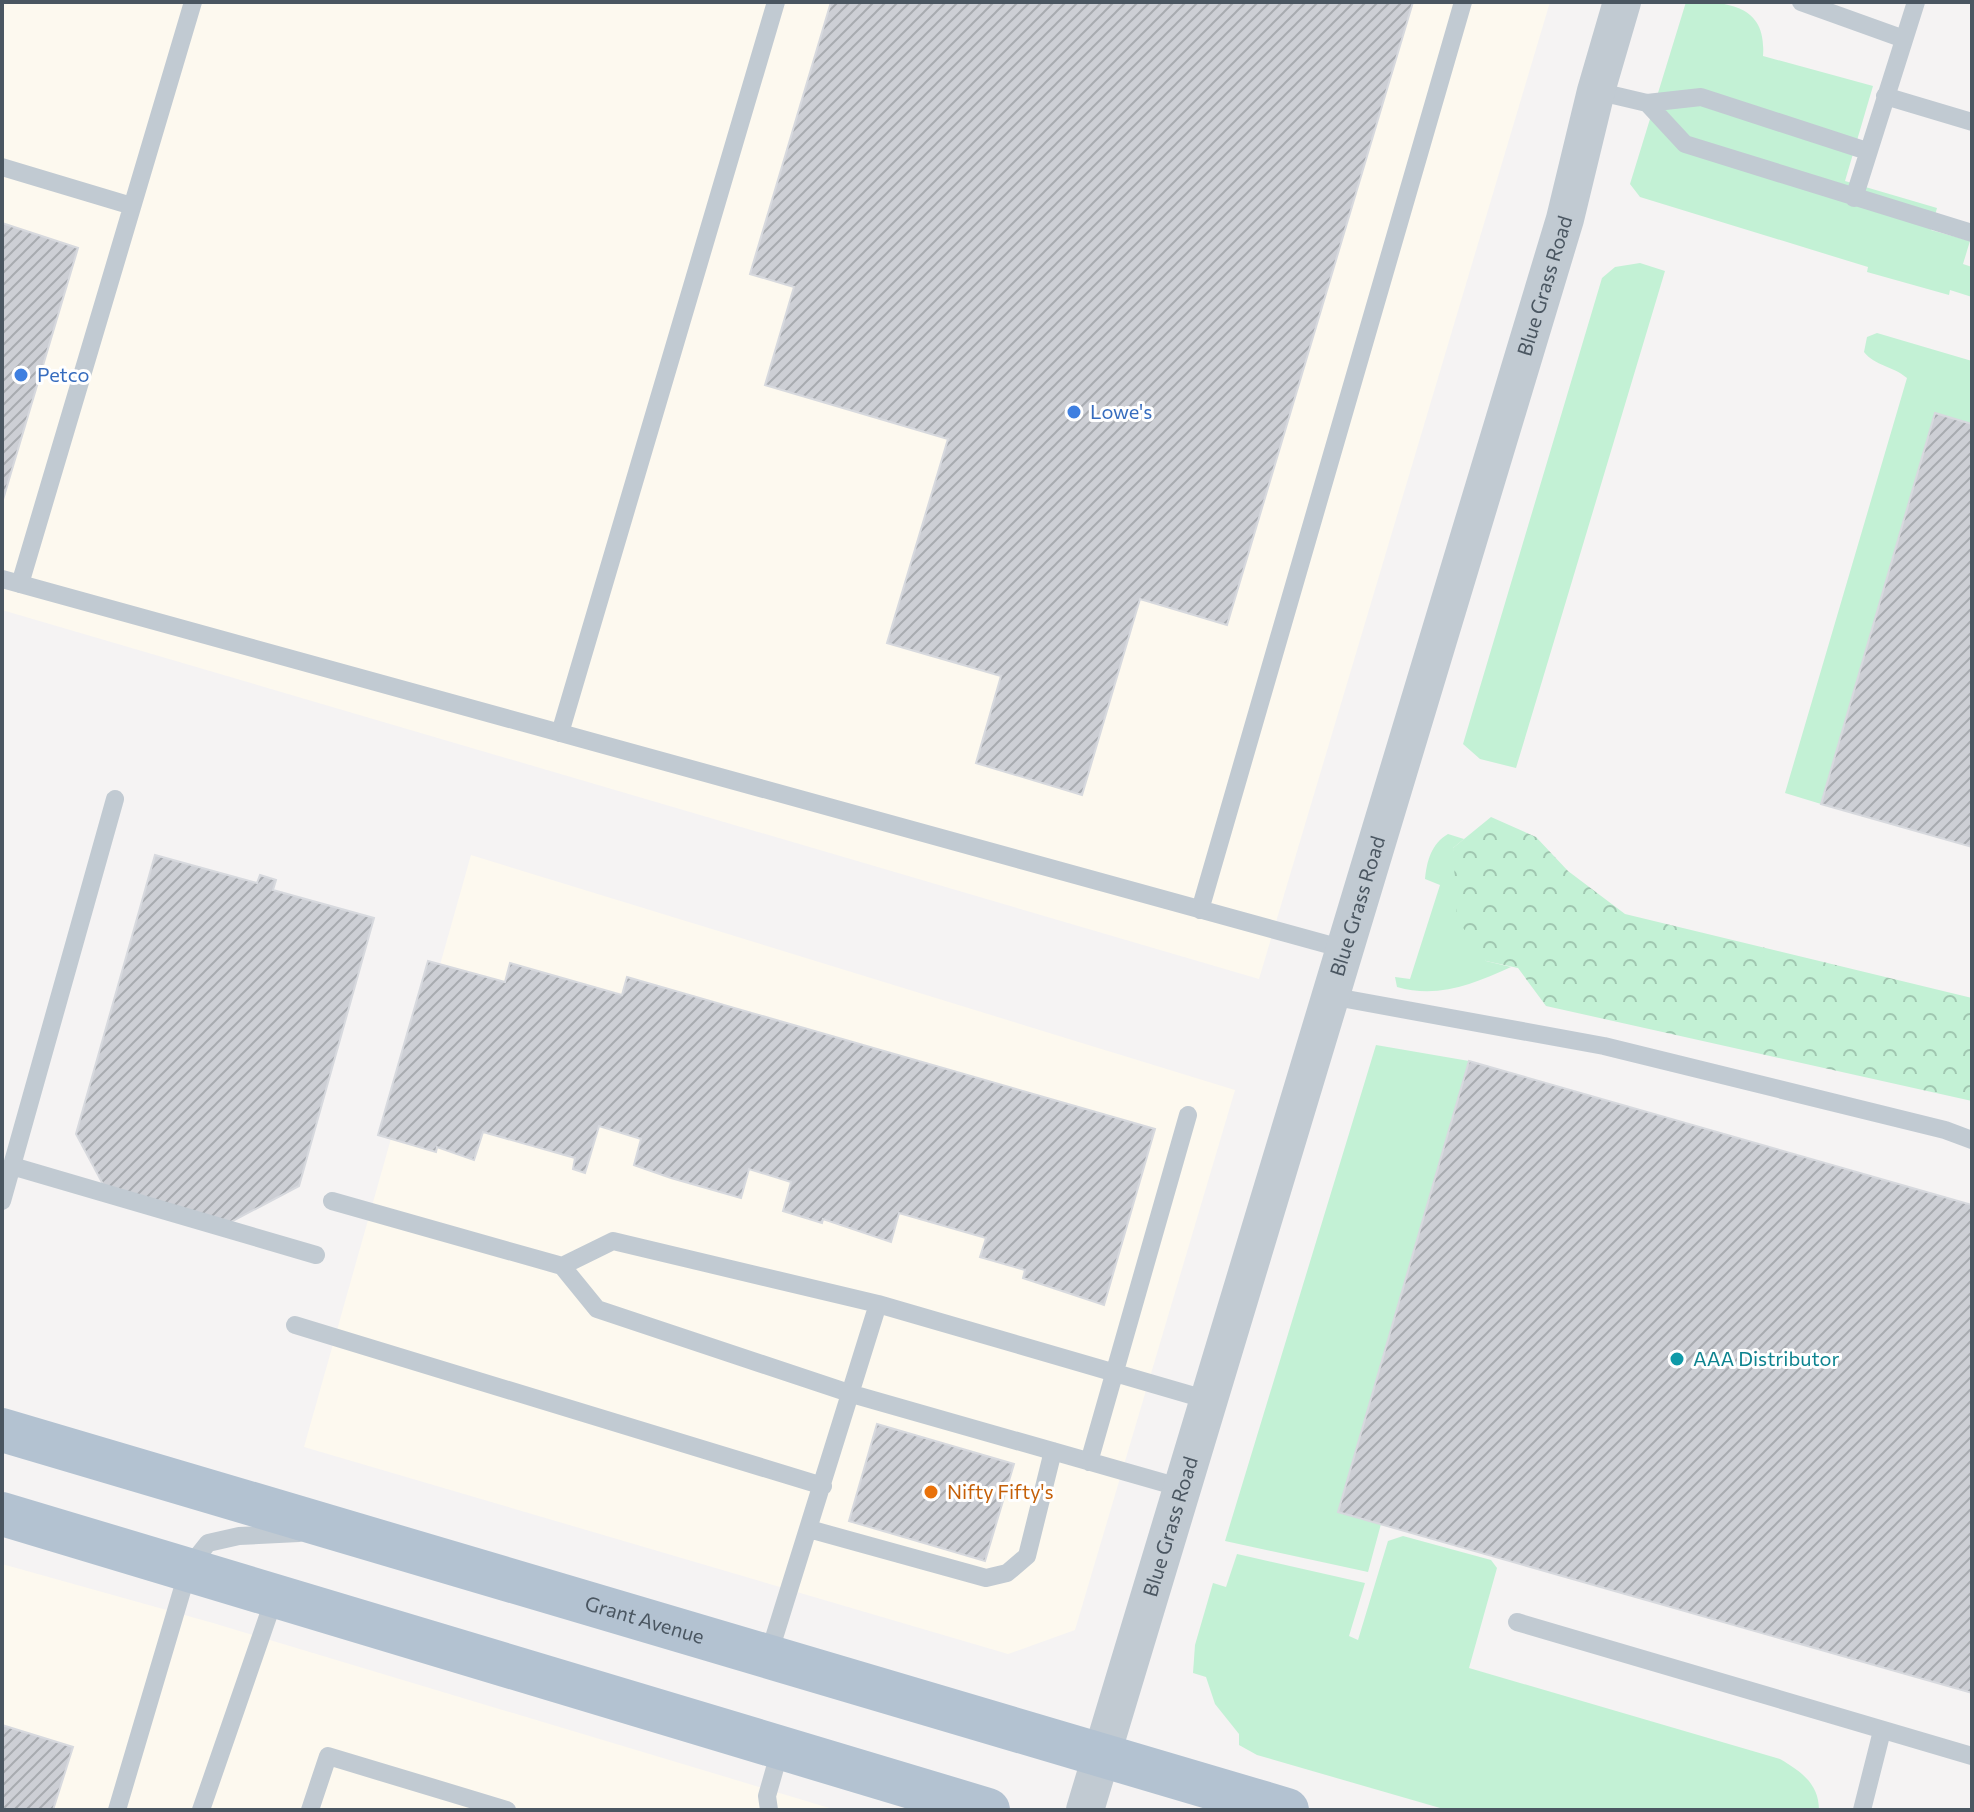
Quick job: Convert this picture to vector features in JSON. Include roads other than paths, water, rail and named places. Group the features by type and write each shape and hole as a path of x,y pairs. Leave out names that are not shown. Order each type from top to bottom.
{"main road":[{"name":"Grant Avenue","path":"2,1430 1287,1810"},
{"path":"2,1514 276,1593 988,1810"}],"street":[{"name":"Blue Grass Road","path":"1085,1810 1565,219 1596,91 1622,2"}],"lane":[{"path":"193,2 132,206 11,582 1344,949"},
{"path":"560,733 776,2"},
{"path":"1200,910 1463,2"},
{"path":"1801,2 1904,39"},
{"path":"1854,198 1916,2"},
{"path":"1596,91 1647,103 1701,97 1867,151"},
{"path":"1885,96 1972,122"},
{"path":"1647,103 1685,144 1972,233"},
{"path":"2,167 132,206"},
{"path":"2,1201 115,799"},
{"path":"1330,996 1604,1046 1945,1130 1972,1140"},
{"path":"1089,1462 1188,1115"},
{"path":"12,1166 316,1255"},
{"path":"332,1201 562,1266 597,1309 852,1394 1182,1488"},
{"path":"562,1266 613,1241 878,1304 1208,1400"},
{"path":"768,1657 878,1304"},
{"path":"295,1325 823,1486"},
{"path":"809,1529 986,1578 1007,1573 1027,1556 1053,1451"},
{"path":"117,1810 189,1567 208,1543 239,1536 358,1534"},
{"path":"201,1810 276,1593"},
{"path":"1517,1622 1972,1756"},
{"path":"1862,1810 1882,1731"},
{"path":"769,1810 767,1796 781,1747"},
{"path":"310,1810 328,1756 507,1810"}],"place":[{"name":"Petco","path":"21,375"},
{"name":"Lowe's","path":"1074,412"},
{"name":"AAA Distributor","path":"1677,1359"},
{"name":"Nifty Fifty's","path":"931,1492"}]}
